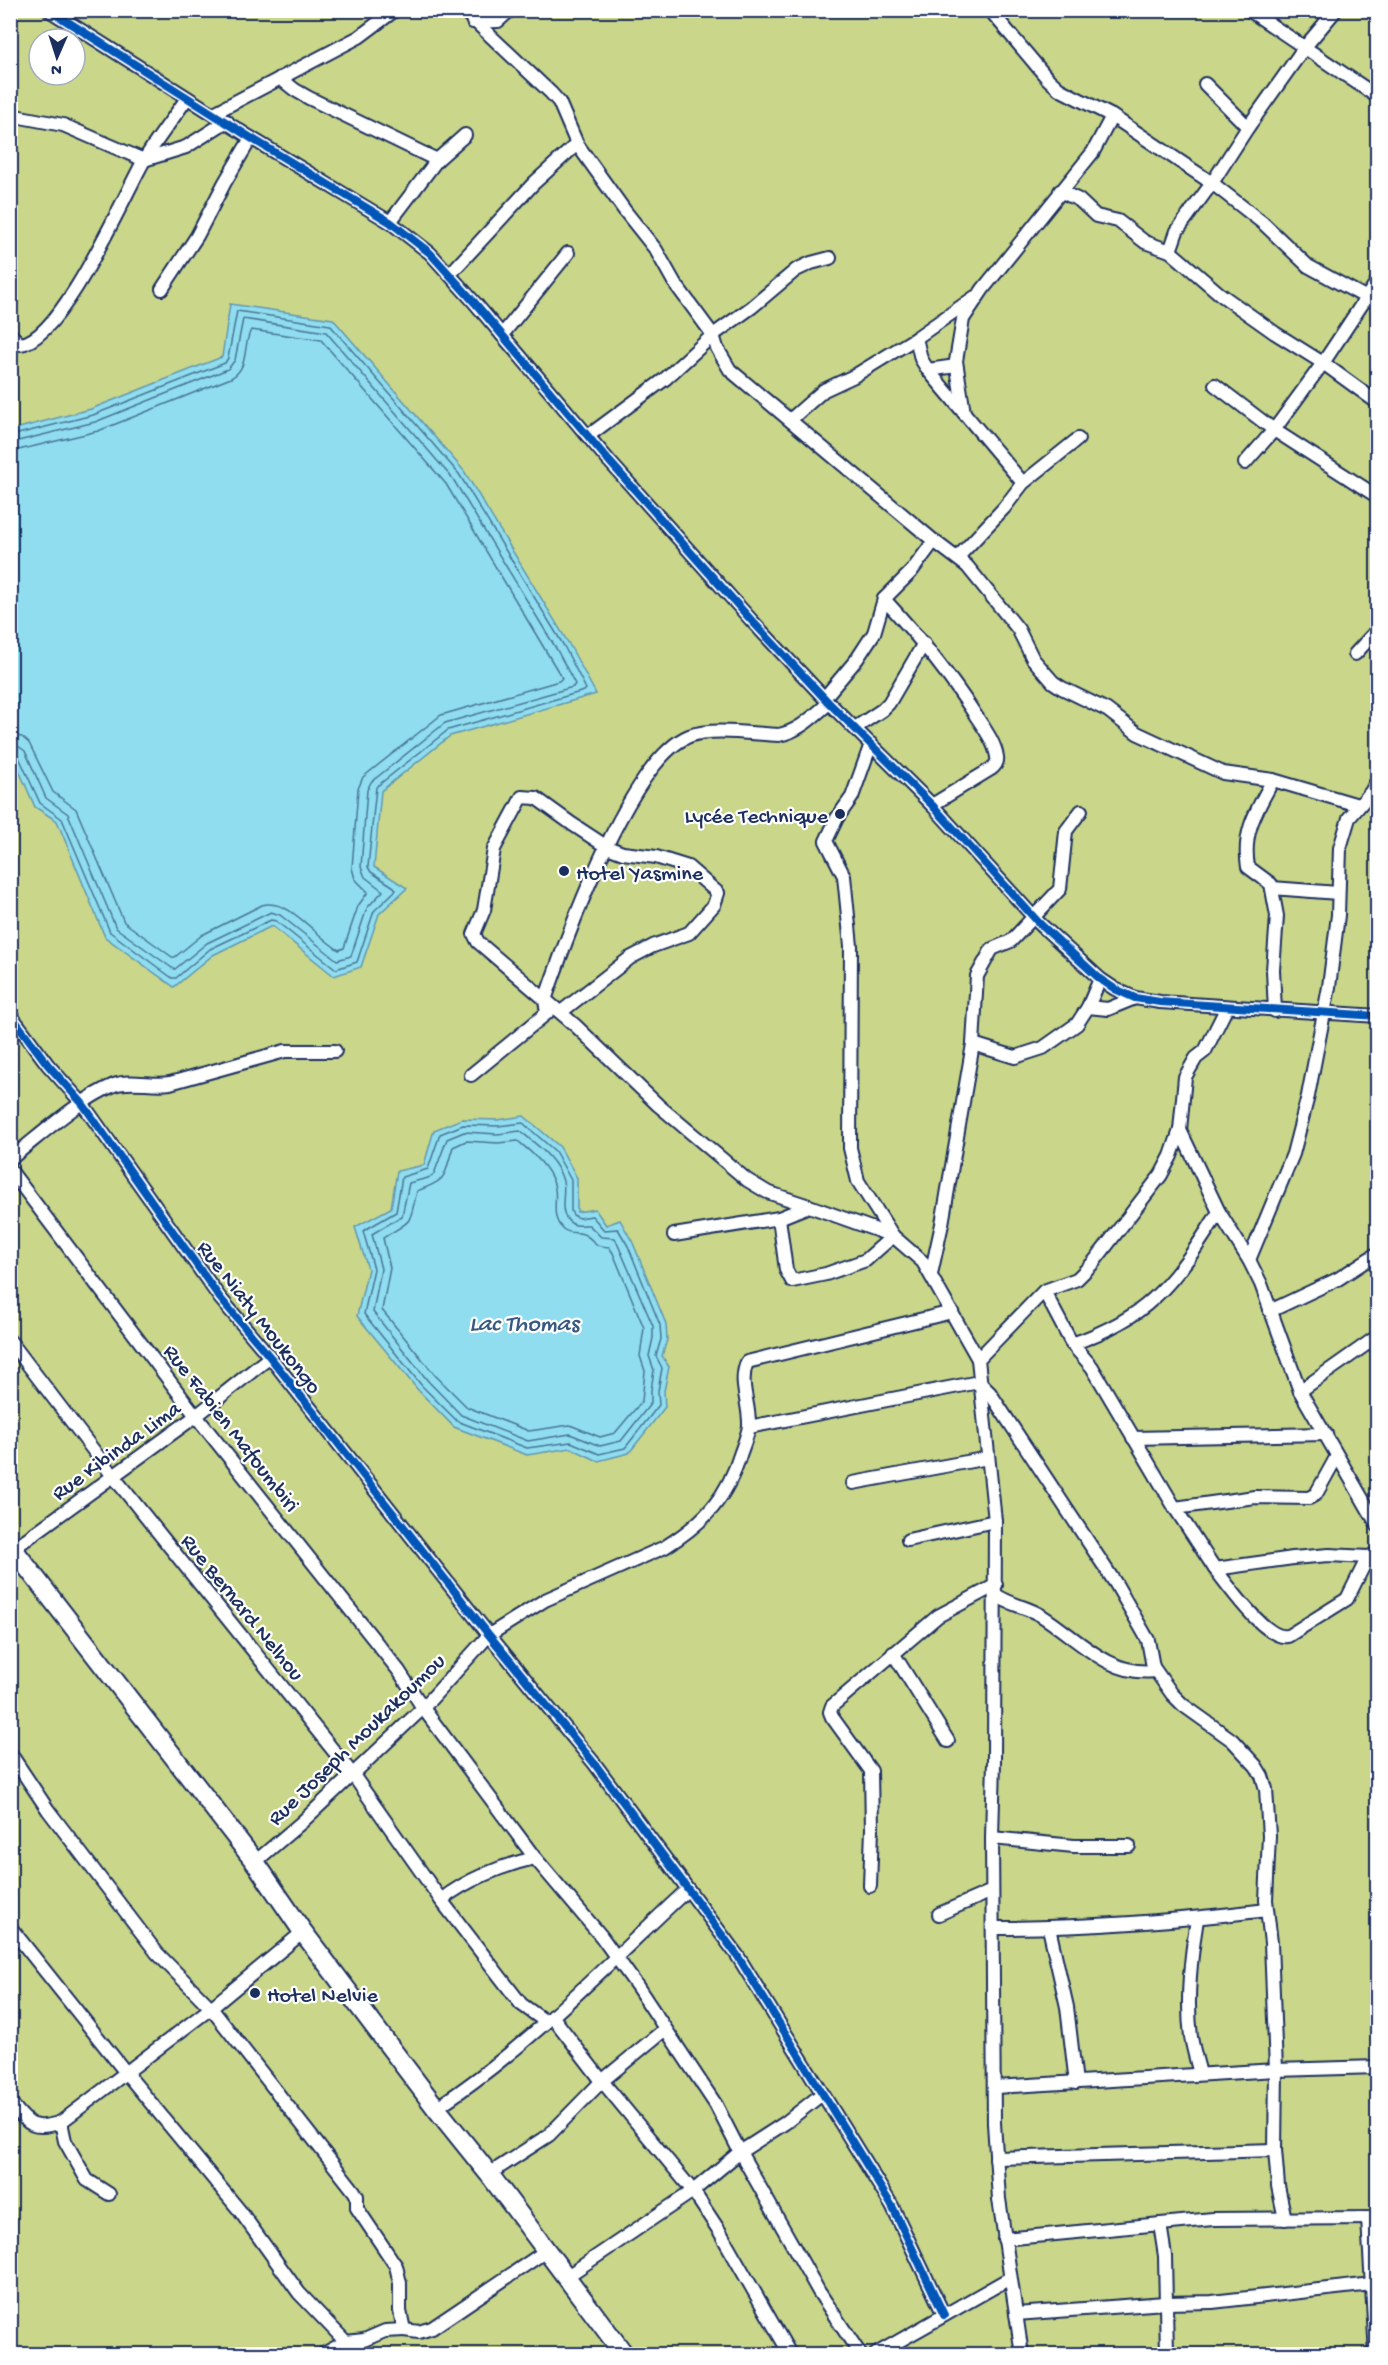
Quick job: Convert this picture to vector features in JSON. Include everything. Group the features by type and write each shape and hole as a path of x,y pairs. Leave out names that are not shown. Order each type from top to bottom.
{"highway":[{"path":"11,1548 255,1862 303,1932 436,2108 489,2174 624,2355"}],"street":[{"path":"49,10 390,222 430,253 752,621 932,805 1033,917 1101,979 1115,989 1135,998 1275,1011 1377,1016"},
{"path":"214,113 359,37 384,15 395,10"},
{"path":"463,10 559,102 577,144 624,212 656,250 674,282 713,335 717,348 730,370 934,541 958,557 1012,620 1033,659 1053,682 1107,710 1137,733 1229,775 1274,780 1358,805"},
{"path":"473,22 498,21 510,10"},
{"path":"990,10 1047,78 1059,89 1112,116 1212,183 1263,223 1308,266 1377,304"},
{"path":"1249,10 1377,97"},
{"path":"1170,251 1177,231 1212,183 1248,127 1305,48 1336,10"},
{"path":"280,78 309,98 436,160"},
{"path":"1204,84 1248,127"},
{"path":"10,334 20,344 28,343 70,300 144,160 188,98"},
{"path":"10,116 63,125 144,160 186,147 227,121"},
{"path":"964,413 956,366 958,339 963,319 979,295 1093,152 1112,116"},
{"path":"390,222 436,160 465,135"},
{"path":"162,289 197,236 225,182 252,138"},
{"path":"450,274 541,176 577,144"},
{"path":"1060,191 1079,200 1096,216 1118,221 1145,242 1170,251 1220,294 1323,363 1377,403"},
{"path":"502,335 568,253"},
{"path":"588,436 665,379 713,335 752,307 796,270 830,258"},
{"path":"1245,463 1274,430 1323,363 1377,280"},
{"path":"790,420 824,390 854,376 916,338 979,295"},
{"path":"916,338 921,359 928,370 1023,483"},
{"path":"928,370 956,366"},
{"path":"1215,385 1274,430 1377,497"},
{"path":"958,557 1004,508 1023,483 1078,439"},
{"path":"471,1075 547,1013 545,1000 585,893 644,779 669,748 701,733 779,735 790,733 800,727 827,700 857,659 874,633 884,599 911,572 934,541"},
{"path":"884,599 924,643 988,734 997,761 992,769 932,805"},
{"path":"1354,654 1377,629"},
{"path":"855,728 889,703 924,643"},
{"path":"871,744 852,797 837,818 826,841 844,876 850,936 850,1148 853,1167 858,1181 893,1236"},
{"path":"1250,1260 1293,1154 1308,1096 1325,1013 1338,915 1340,848 1349,818 1358,805 1374,793 1377,779"},
{"path":"1274,780 1252,821 1246,847 1248,867 1269,882 1272,888 1277,916 1273,970 1275,1011"},
{"path":"561,1012 630,958 652,946 689,933 717,899 718,893 688,867 656,857 623,853 607,847 536,798 522,797 494,849 484,910 474,934 482,946 561,1012 641,1089 747,1180 767,1192 893,1236 918,1255 978,1359 995,1521 992,1891 996,2158 1004,2239 1022,2355"},
{"path":"931,1274 942,1224 973,1044 977,976 992,949 1011,942 1060,889 1066,831 1082,811"},
{"path":"1272,888 1338,893"},
{"path":"973,1044 1009,1056 1020,1056 1043,1048 1077,1024 1101,979"},
{"path":"1088,1007 1108,1009 1135,998"},
{"path":"978,1359 1044,1291 1077,1279 1093,1263 1161,1175 1171,1156 1180,1130 1185,1077 1196,1058 1205,1051 1227,1007"},
{"name":"Rue Niaty Moukongo","path":"10,1014 48,1065 82,1104 220,1298 270,1357 489,1635 594,1763 737,1955 892,2206 944,2315"},
{"path":"10,1159 82,1104 115,1085 170,1083 285,1051 335,1051"},
{"path":"1180,1130 1219,1212 1250,1260 1300,1391 1377,1526"},
{"name":"Rue Fabien Mafoumbiri","path":"10,1170 196,1416 399,1671 423,1708 535,1858 587,1917 615,1956 716,2105 819,2292 860,2355"},
{"path":"674,1235 779,1218 809,1206"},
{"path":"1072,1344 1096,1335 1154,1299 1190,1255 1219,1212"},
{"path":"779,1218 786,1270 792,1281 826,1274 866,1260 893,1236"},
{"path":"1270,1311 1338,1279 1377,1253"},
{"path":"1044,1291 1072,1344 1092,1367 1174,1508 1215,1569 1254,1616 1278,1636 1288,1636 1347,1599 1373,1555"},
{"path":"952,1312 747,1362 742,1379 749,1426 979,1382"},
{"path":"1300,1391 1377,1336"},
{"name":"Rue Bernard Nelhou","path":"10,1341 113,1476 353,1775 441,1900 521,2004 549,2019 693,2191 720,2232 790,2355"},
{"name":"Rue Kibinda Lima","path":"11,1548 196,1416 270,1357"},
{"path":"979,1382 990,1392 1116,1584 1148,1640 1154,1667 1172,1694 1183,1706 1232,1740 1262,1776 1266,1789 1269,1836 1267,1910 1271,1943 1276,2070 1275,2150 1278,2187 1285,2219"},
{"name":"Rue Joseph Moukakoumou","path":"255,1862 353,1775 423,1708 489,1635 545,1600 665,1547 683,1536 717,1504 728,1488 749,1426"},
{"path":"1133,1438 1326,1434"},
{"path":"1174,1508 1255,1497 1309,1498 1316,1494 1337,1456"},
{"path":"853,1483 988,1458"},
{"path":"908,1540 995,1521"},
{"path":"1215,1569 1302,1557 1373,1555"},
{"path":"996,1590 1015,1606 1043,1617 1098,1658 1138,1672 1154,1671 1154,1667"},
{"path":"870,1886 871,1771 830,1712 832,1706 938,1616 996,1590"},
{"path":"893,1653 948,1741"},
{"path":"10,1754 48,1810 157,1953 211,2008 356,2194 357,2208 396,2266 400,2283 400,2311 404,2330"},
{"path":"992,1838 1074,1846 1129,1846"},
{"path":"441,1900 455,1889 468,1883 517,1862 535,1858"},
{"path":"436,2108 476,2082 549,2019 688,1889"},
{"path":"939,1914 992,1891"},
{"path":"993,1928 1049,1928 1197,1919 1267,1910"},
{"path":"1197,1919 1192,1953 1189,2005 1191,2038 1200,2074"},
{"path":"10,1928 240,2211 299,2293 346,2342"},
{"path":"1049,1928 1067,2007 1076,2083"},
{"path":"10,2102 27,2123 36,2127 46,2127 60,2122 127,2074 303,1932"},
{"path":"489,2174 549,2135 602,2082 664,2030"},
{"path":"995,2087 1276,2070 1377,2067"},
{"path":"566,2277 693,2191 740,2152 785,2123 822,2094"},
{"path":"60,2122 65,2141 87,2180 110,2194"},
{"path":"996,2158 1275,2150"},
{"path":"1004,2239 1224,2219 1373,2219 1372,2284 1376,2355"},
{"path":"1160,2224 1165,2256 1167,2355"},
{"path":"323,2355 346,2342 364,2340 385,2331 418,2332 432,2328 546,2251"},
{"path":"876,2355 1010,2278"},
{"path":"1016,2314 1165,2302 1212,2302 1372,2284"}],"green space":[{"path":"11,11 1377,11 1377,2354 11,2354"}],"water":[{"path":"230,304 333,319 464,471 569,644 596,694 450,736 381,791 374,867 407,888 379,914 361,967 334,976 272,926 213,955 174,987 105,937 57,821 35,807 11,752 11,430 91,409 222,357"},
{"name":"Lac Thomas","path":"524,1116 560,1147 577,1178 577,1212 595,1209 606,1225 620,1220 633,1243 666,1324 667,1340 662,1356 669,1367 664,1391 665,1407 629,1453 598,1461 571,1448 527,1455 454,1427 418,1390 357,1316 368,1269 355,1227 391,1208 397,1171 424,1165 434,1130 462,1119 498,1120"}],"cycle path":[{"path":"49,10 251,138 390,222 430,253 609,461 752,621 829,703 932,805 1039,923 1100,979 1135,998 1160,1002 1378,1016"},
{"path":"10,1014 48,1065 82,1103 220,1298 270,1357 489,1635 594,1763 737,1955 892,2206 944,2315"}],"place":[{"name":"Lycée Technique","path":"840,814"},
{"name":"Hotel Yasmine","path":"564,871"},
{"name":"Hotel Nelvie","path":"255,1993"}]}
